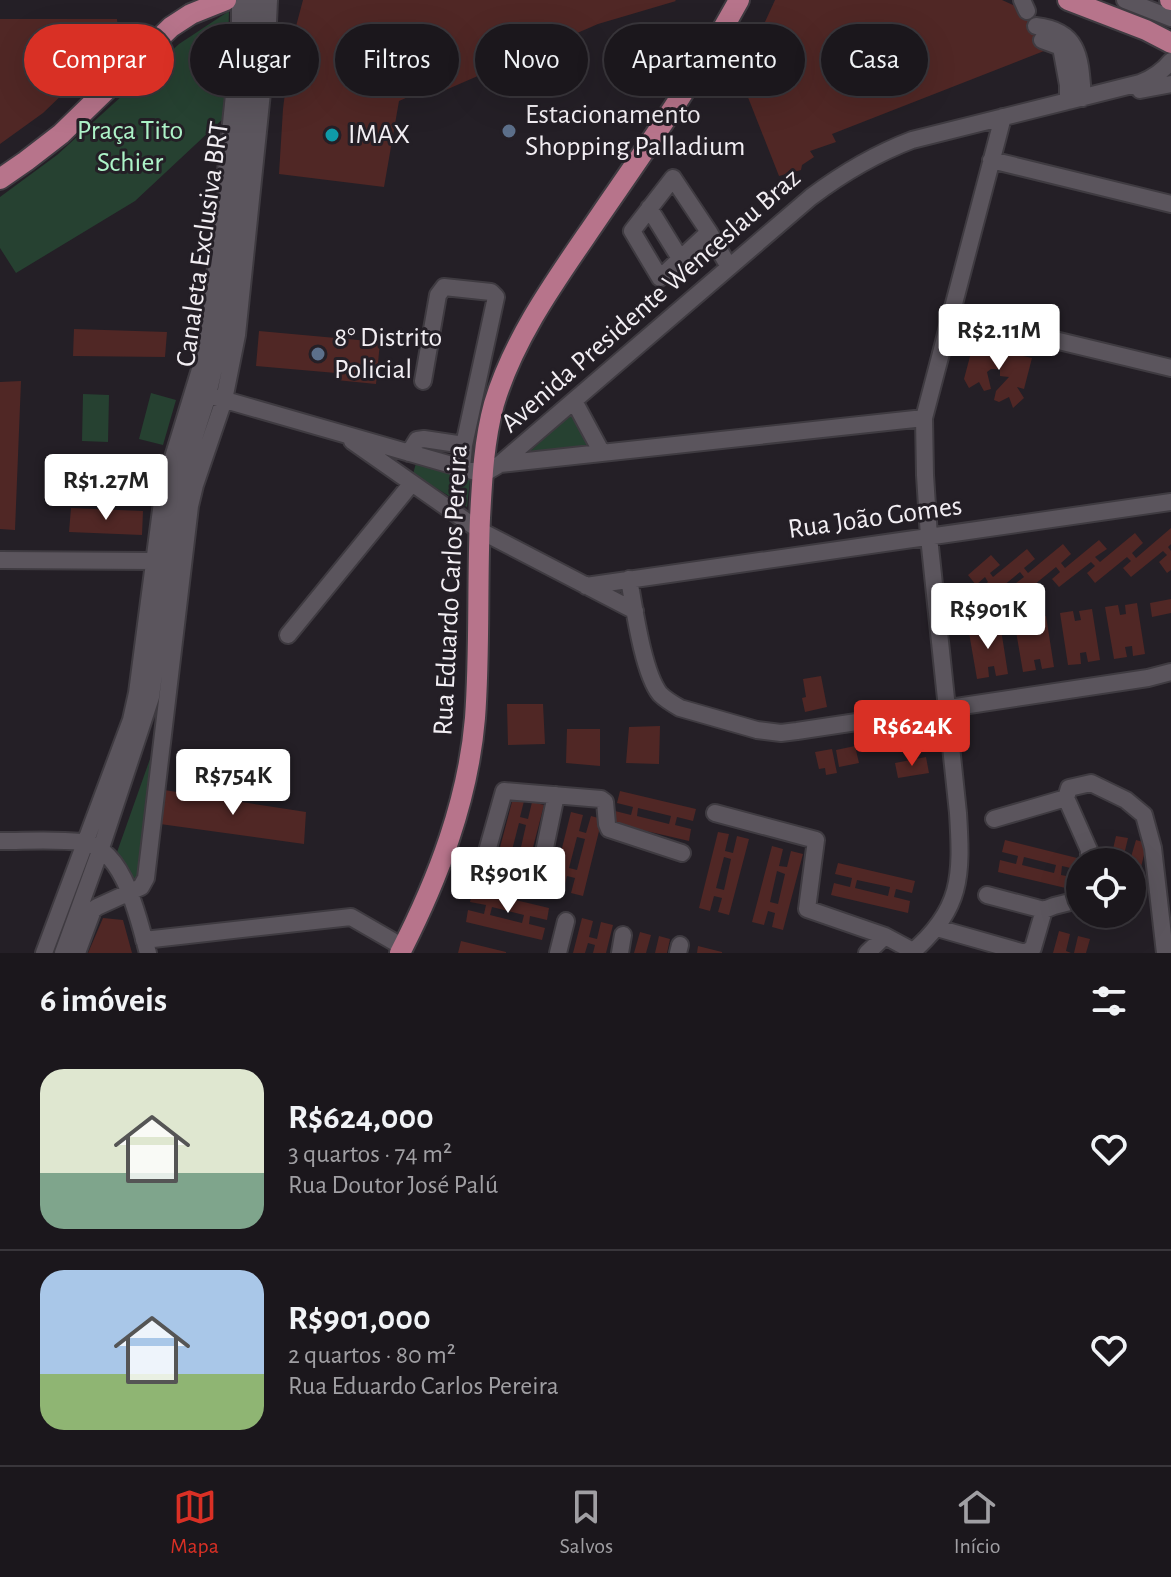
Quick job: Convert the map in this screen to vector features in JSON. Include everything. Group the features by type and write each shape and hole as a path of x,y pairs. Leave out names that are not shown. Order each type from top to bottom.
{"main road":[{"path":"0,179 61,134 171,27 191,14 226,0"},
{"name":"Rua Eduardo Carlos Pereira","path":"401,950 443,858 461,799 473,732 479,530 491,469 485,451 494,404 512,357 558,277 687,88 739,0"},
{"path":"1068,0 1171,43"}],"street":[{"path":"77,953 93,910 141,887 146,878 192,495 209,395 210,325 240,37 240,0"},
{"name":"Canaleta Exclusiva BRT","path":"63,953 151,697 177,495 209,395 225,312 254,49 253,0"},
{"path":"44,953 135,704 164,487 237,335 269,0"},
{"path":"1125,0 1171,18"},
{"path":"1039,33 1061,47 1068,85 1082,98"},
{"name":"Avenida Presidente Wenceslau Braz","path":"491,469 811,197 866,160 912,140 1153,78 1171,61"},
{"name":"Avenida Presidente Wenceslau Braz","path":"1082,98 1171,84"},
{"path":"715,813 816,840 807,909 885,936 912,952 937,928 952,903 959,871 958,813 929,537 924,418 1003,117"},
{"path":"991,160 1171,204"},
{"path":"709,232 660,278 632,231 673,178 709,232 729,267"},
{"path":"649,208 681,260"},
{"path":"423,381 438,295 444,287 491,292 496,297 464,445 462,468"},
{"path":"951,315 1171,368"},
{"path":"209,395 462,468 491,469 602,453 924,418"},
{"path":"574,401 602,453"},
{"path":"341,433 479,530 635,611"},
{"path":"409,453 417,440 464,445"},
{"path":"288,635 412,483"},
{"name":"Rua João Gomes","path":"586,586 1171,502"},
{"path":"0,560 153,561"},
{"path":"629,579 648,668 659,692 668,701 689,711 757,730 781,733 1171,672"},
{"path":"1088,848 1066,798 1069,788 1091,783 1126,800 1144,815 1153,848 1165,953"},
{"path":"443,858 484,862 504,791 601,799 605,802 609,829 682,853"},
{"path":"538,881 556,795"},
{"path":"994,819 1066,798"},
{"path":"0,841 84,842 100,851 120,870 146,946 347,917 354,918 401,950"},
{"path":"987,895 1044,910 1066,903"},
{"path":"937,928 1025,953 1033,948 1044,910"},
{"path":"558,953 566,921"},
{"path":"620,953 623,935"},
{"path":"867,953 885,936"}],"green space":[{"name":"Praça Tito Schier","path":"229,11 229,24 209,24"},
{"name":"Praça Tito Schier","path":"190,37 190,96 227,96 226,116 135,201 16,273 0,248 0,197 57,155 122,96 174,96 174,49"},
{"path":"151,393 176,400 163,445 139,439"},
{"path":"83,394 109,395 108,442 82,441"},
{"path":"572,413 590,448 526,455"},
{"path":"416,463 470,480 467,507 413,474"},
{"path":"156,742 136,883 116,855"}],"building":[{"path":"303,0 676,1 588,28 588,24 475,24 475,77 459,84 459,24 335,24 335,96 410,96 399,101 384,187 279,174 285,96 319,96 319,24 297,24"},
{"path":"775,0 1002,0 1031,13 1044,51 832,134 836,142 810,151 814,157 802,165 801,170 779,176 747,96 805,96 805,24 764,24"},
{"path":"0,19 117,19 117,24 24,24 24,96 61,96 0,144"},
{"path":"74,329 167,332 165,357 73,356"},
{"name":"8° Distrito Policial","path":"259,331 380,342 376,384 336,380 336,373 256,366"},
{"path":"973,345 1032,358 1024,389 1017,387 1024,398 1013,408 1009,397 999,402 994,400 996,391 1009,377 1000,376 1000,369 987,372 991,389 984,391 979,382 969,388 964,379"},
{"path":"21,381 15,530 0,529 0,382"},
{"path":"71,508 143,511 142,535 69,532"},
{"path":"1171,528 1171,544 1168,547 1171,551 1171,570 1167,573 1159,562 1167,555 1163,551 1131,577 1123,568 1131,561 1127,557 1095,583 1087,573 1095,566 1091,562 1059,587 1052,579 1060,572 1056,567 1024,593 1016,583 1024,577 1020,572 987,599 979,589 988,582 985,577 976,585 968,575 991,555 1000,565 990,573 993,577 1027,549 1035,559 1024,568 1028,573 1063,544 1071,554 1061,563 1065,568 1099,540 1107,549 1095,557 1100,562 1135,533 1143,543 1132,553 1136,558"},
{"path":"1171,599 1171,613 1152,617 1150,603"},
{"path":"1137,603 1145,654 1133,656 1132,646 1125,647 1127,657 1114,659 1105,607 1118,605 1120,615 1126,614 1125,605"},
{"path":"1092,609 1100,660 1088,662 1086,652 1080,653 1081,664 1068,665 1060,613 1073,611 1075,621 1081,620 1079,611"},
{"path":"1046,616 1054,667 1042,669 1040,659 1034,660 1036,670 1023,672 1014,620 1027,618 1029,628 1035,627 1034,618"},
{"path":"1000,623 1008,674 996,676 994,666 988,667 989,677 977,679 968,627 981,625 982,635 989,634 987,625"},
{"path":"821,676 827,707 805,712 803,679"},
{"path":"507,704 543,704 545,744 508,745"},
{"path":"660,726 659,764 626,763 629,727"},
{"path":"567,729 600,729 600,766 566,763"},
{"path":"855,746 859,763 839,767 836,750"},
{"path":"832,749 837,773 826,775 825,768 819,769 815,752"},
{"path":"926,757 929,773 898,778 895,763"},
{"path":"164,790 306,812 304,844 160,824"},
{"path":"620,791 696,809 693,821 677,817 675,825 691,829 689,841 612,823 615,811 631,815 633,807 617,803","holes":["638,808 671,816 669,824 637,816"]},
{"path":"513,798 524,801 520,817 528,819 532,802 544,805 524,882 513,879 516,864 509,862 505,877 493,874","holes":["519,823 526,825 519,856 511,854"]},
{"path":"571,812 583,815 579,831 586,833 591,816 602,819 583,896 571,893 575,878 567,876 563,891 552,888","holes":["577,837 585,839 577,870 569,868"]},
{"path":"718,832 729,834 725,851 733,853 737,836 749,839 729,915 718,912 722,898 714,896 710,911 699,908","holes":["724,857 731,859 724,890 716,888"]},
{"path":"1116,836 1128,838 1126,848 1113,848"},
{"path":"1005,840 1066,855 1066,867 1062,866 1061,875 1066,876 1066,888 998,872 1000,860 1016,864 1018,856 1002,852","holes":["1024,857 1056,865 1054,873 1022,865"]},
{"path":"1136,840 1147,843 1146,848 1134,848"},
{"path":"772,846 783,849 779,866 787,867 791,851 803,854 783,930 772,927 775,913 768,911 764,925 752,922","holes":["777,871 785,874 778,904 770,902"]},
{"path":"838,863 915,881 912,893 896,889 894,897 910,901 908,913 831,895 834,883 850,887 852,878 835,874","holes":["857,880 890,887 888,896 855,888"]},
{"path":"473,890 549,908 547,920 530,916 529,924 545,928 542,940 466,922 468,910 484,914 486,905 470,902","holes":["492,907 524,915 522,923 490,915"]},
{"path":"103,918 123,920 132,953 88,953"},
{"path":"582,918 593,921 589,937 597,939 601,922 613,925 606,953 593,953 595,945 588,943 585,953 573,953"},
{"path":"1059,931 1070,934 1066,951 1071,953 1053,953"},
{"path":"640,932 651,935 646,953 634,953"},
{"path":"659,936 670,939 667,953 655,953"},
{"path":"1078,936 1090,939 1086,953 1074,953"},
{"path":"461,941 506,952 506,953 458,953"},
{"path":"698,946 722,952 722,953 697,953"}],"place":[{"name":"Estacionamento Shopping Palladium","path":"509,131"},
{"name":"IMAX","path":"332,135"},
{"name":"8° Distrito Policial","path":"318,354"}]}
